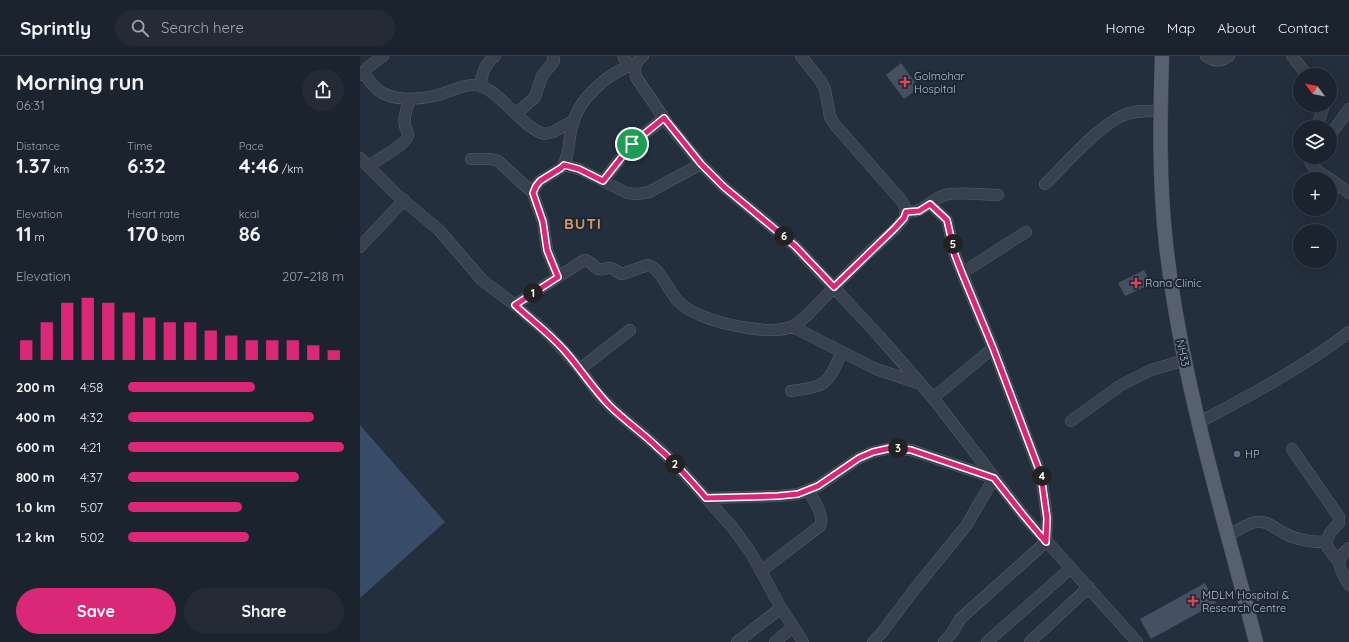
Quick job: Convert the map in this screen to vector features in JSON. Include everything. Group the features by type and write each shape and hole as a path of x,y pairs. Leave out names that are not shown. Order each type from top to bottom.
{"main road":[{"name":"NH33","path":"1162,56 1160,164 1166,243 1177,322 1198,423 1256,642"}],"street":[{"path":"383,56 361,74 366,76 377,90 385,94 410,99 434,96 472,85 480,86 497,95 524,122 544,134 553,132 573,121"},
{"path":"480,86 486,67 490,60 496,56"},
{"path":"516,114 536,94 542,76 554,60 553,56"},
{"path":"515,305 584,260 590,262 598,269 608,267 622,274 648,265 657,270 669,290 679,302 694,312 720,322 748,328 776,330 793,327 806,316 895,228 904,218 906,212 905,205 836,126 830,117 825,89 820,80 801,56"},
{"path":"1206,56 1216,62 1229,56"},
{"path":"1292,56 1301,68"},
{"path":"533,193 540,181 564,165 567,159 573,121 578,109 596,88 611,74 633,60 636,77 664,118 701,164 724,187 795,246 834,287 922,384 994,478 1046,542 1089,587 1137,642"},
{"path":"410,99 404,117 408,135 407,138 397,147 364,162 404,200 439,230 482,280 515,305 545,331 580,369 599,395 626,421 659,448 681,470 733,528 751,553 781,608 803,642"},
{"path":"1337,125 1349,109"},
{"path":"1045,184 1109,123 1124,115 1139,112 1161,111"},
{"path":"603,181 632,144 664,118"},
{"path":"472,159 491,159 498,162 533,193 543,222 547,250 558,277"},
{"path":"564,165 579,169 627,193 638,194 649,192 701,164"},
{"path":"1313,164 1314,168 1320,172"},
{"path":"1337,184 1349,193"},
{"path":"906,212 919,211 938,198 947,195 998,195"},
{"path":"360,248 404,200"},
{"path":"930,204 947,220 955,255 993,348 1041,475 1047,518 1046,542 960,619 952,633 944,642"},
{"path":"962,273 1026,232"},
{"path":"793,327 876,369 922,384"},
{"path":"580,369 630,330"},
{"path":"1198,423 1294,371 1349,332"},
{"path":"933,398 993,348"},
{"path":"791,391 813,388 821,385 831,374 842,352"},
{"path":"1071,421 1121,386 1150,370 1185,360"},
{"path":"706,498 798,494 818,486 859,458 873,452 891,448 911,450 994,478"},
{"path":"1292,449 1338,517 1338,523 1330,533 1326,542 1328,548 1339,562"},
{"path":"873,642 966,526 994,478"},
{"path":"761,571 820,526 822,521 821,514 808,490"},
{"path":"1228,536 1247,525 1255,522 1263,522 1273,525 1284,533 1294,537 1326,542"},
{"path":"1349,548 1340,556 1339,562 1349,585"},
{"path":"987,642 1071,568"},
{"path":"1030,642 1089,587"},
{"path":"737,642 781,608"},
{"path":"775,642 793,627"}],"water":[{"path":"360,425 445,522 360,598"}],"building":[{"path":"901,63 919,88 904,99 886,75"},
{"path":"1144,270 1151,284 1125,296 1118,283"},
{"path":"1205,583 1216,603 1151,639 1140,619"}],"place":[{"name":"Golmohar Hospital","path":"905,82"},
{"name":"Rana Clinic","path":"1136,283"},
{"name":"HP","path":"1237,454"},
{"name":"MDLM Hospital & Research Centre","path":"1193,601"}],"district":[{"name":"BUTI","path":"583,223"}],"route":[{"path":"664,118 701,164 724,187 795,246 834,287 864,256 895,228 904,218 906,212 919,211 930,204 940,213 947,220 955,255 993,348 1041,475 1047,518 1046,542 994,478 911,450 891,448 873,452 859,458 818,486 798,494 706,498 659,448 613,409 599,395 580,369 562,349 545,331 515,305 558,277 547,250 543,222 534,199 533,193 536,186 540,181 564,165 579,169 603,181 632,144 664,118"}]}
